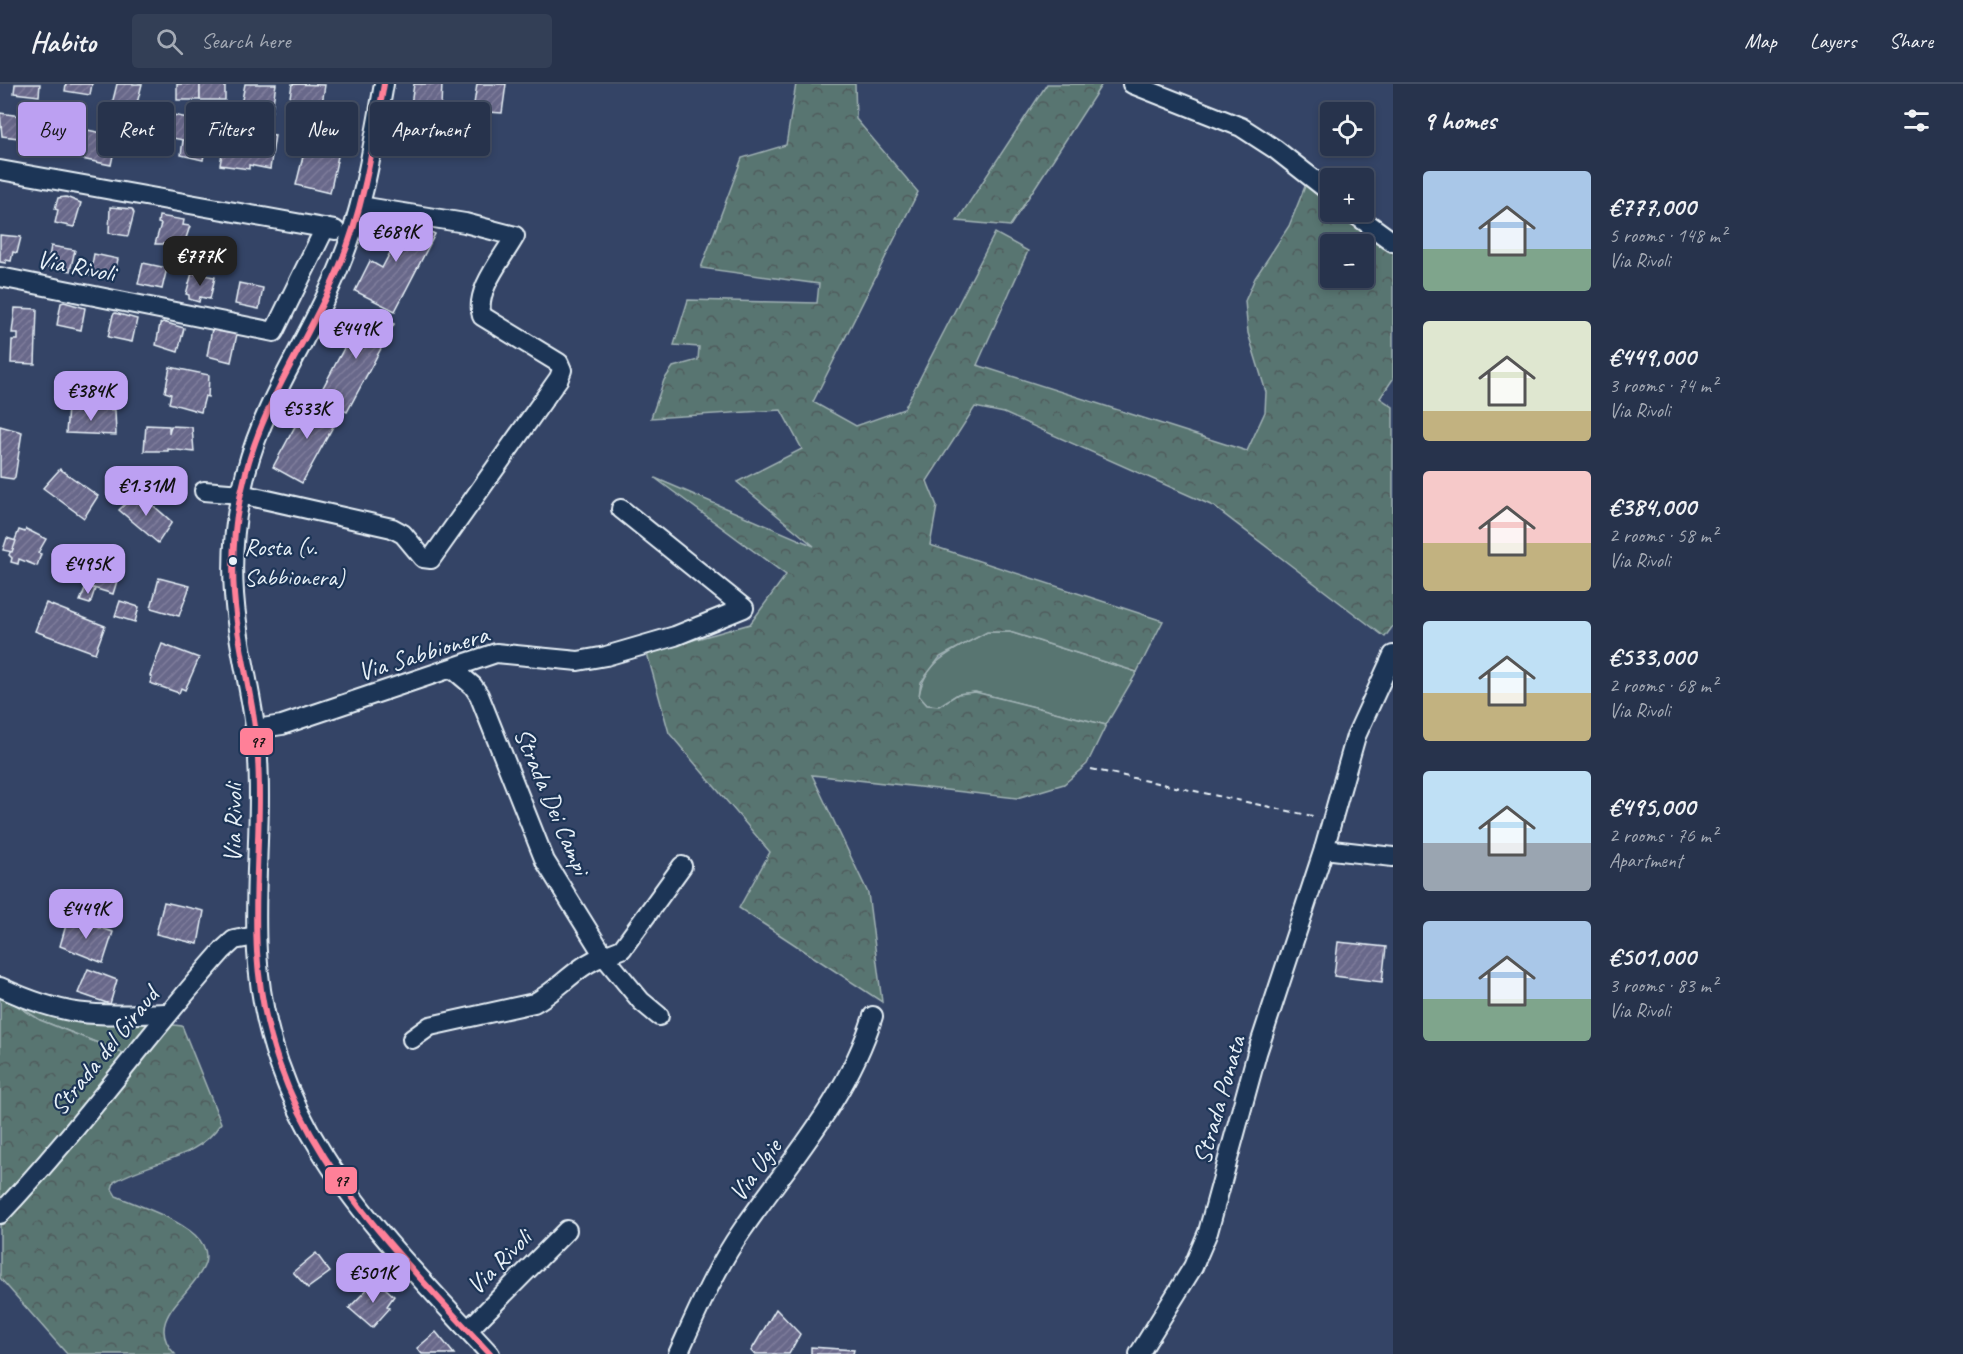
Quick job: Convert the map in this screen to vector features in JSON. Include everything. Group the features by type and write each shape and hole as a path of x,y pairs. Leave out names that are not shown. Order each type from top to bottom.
{"street":[{"name":"Via Rivoli","path":"384,84 360,206 351,233 327,294 272,399 257,435 241,494 235,542 234,596 256,729 259,791 256,936 261,995 267,1030 280,1071 317,1149 362,1212 490,1354"},
{"path":"1132,84 1241,127 1275,149 1320,184"},
{"path":"0,170 351,233"},
{"path":"204,491 241,494 392,528 403,534 423,558 431,559 562,370 560,363 482,316 479,306 484,290 515,237 465,223 360,206"},
{"path":"1366,222 1393,242"},
{"name":"Via Rivoli","path":"0,277 274,332 325,228"},
{"name":"Via Sabbionera","path":"256,729 282,725 496,653 578,661 606,656 675,636 744,608 621,509"},
{"name":"Strada Ponata","path":"1139,1354 1193,1267 1208,1232 1257,1053 1324,849 1356,736 1393,655"},
{"name":"Strada Dei Campi","path":"453,669 473,686 479,695 545,861 604,956 641,1001 659,1016"},
{"path":"1324,849 1393,857"},
{"path":"412,1039 430,1026 534,1003 546,997 592,960 622,949 682,866"},
{"name":"Strada del Giraud","path":"0,1214 35,1178 166,1013 234,940 256,936"},
{"path":"0,987 39,1005 79,1014 166,1013"},
{"name":"Via Ugie","path":"678,1354 720,1266 742,1230 791,1166 838,1092 864,1047 873,1017"},
{"name":"Via Rivoli","path":"468,1330 567,1230"}],"path":[{"path":"1091,769 1332,820"}],"green space":[{"path":"796,84 855,84 856,119 918,192 813,402 856,426 904,409 995,233 1028,251 977,365 1247,451 1265,412 1266,392 1248,333 1245,301 1255,278 1289,226 1306,184 1320,196 1320,222 1352,222 1368,234 1320,234 1320,288 1374,288 1374,239 1393,253 1393,379 1380,398 1393,407 1393,626 1385,637 1213,506 1004,413 975,407 927,481 937,506 930,545 1163,621 1137,672 1010,632 987,632 940,657 921,682 919,696 927,705 939,706 958,694 975,692 1106,725 1087,764 1064,784 1017,798 812,775 868,893 882,1002 739,908 770,852 669,733 647,653 750,624 786,575 655,478 814,546 737,482 802,449 781,410 651,418 664,380 673,367 698,360 699,347 674,345 688,300 817,303 819,284 701,268 742,158 786,145"},
{"path":"1047,84 1102,84 1010,226 957,221"},
{"path":"987,632 1010,632 1137,672 1106,725 975,692 958,694 939,706 927,705 919,696 922,684 935,664 944,656"},
{"path":"0,995 153,1021 128,1055 40,1020"},
{"path":"0,995 40,1020 128,1055 0,1209"},
{"path":"165,1024 182,1026 221,1123 200,1145 114,1182 112,1189 116,1196 168,1218 195,1235 205,1250 205,1265 165,1321 165,1337 175,1354 67,1354 0,1278 0,1225 40,1180"}],"building":[{"path":"15,84 40,84 39,96 14,93"},
{"path":"66,84 92,84 90,95 65,91"},
{"path":"117,84 142,84 137,102 112,102"},
{"path":"177,84 200,84 200,100 177,100"},
{"path":"200,84 225,84 225,100 200,100"},
{"path":"245,84 276,84 273,102 242,102"},
{"path":"292,84 325,85 322,102 289,102"},
{"path":"414,84 442,84 441,102 411,102"},
{"path":"477,84 506,84 502,113 490,112 490,102 474,102"},
{"path":"0,113 18,116 18,138 2,136"},
{"path":"174,115 186,118 186,156 204,156 203,160 181,155 183,140 174,138"},
{"path":"86,130 98,132 98,156 113,156 111,165 67,156 86,156"},
{"path":"222,156 272,156 270,169 249,165 249,169 220,165"},
{"path":"303,156 338,156 330,193 296,185"},
{"path":"66,197 81,203 74,227 55,223 58,198"},
{"path":"110,207 132,209 134,213 128,236 109,233"},
{"path":"395,213 435,234 395,311 355,291 370,261 382,268 392,249 380,243"},
{"path":"159,216 184,220 183,225 190,226 184,244 155,244 161,224 158,223"},
{"path":"0,235 21,237 17,253 13,252 11,261 6,260 6,263 0,262"},
{"path":"51,246 75,250 70,271 47,267"},
{"path":"94,254 118,259 113,280 90,275"},
{"path":"143,263 167,268 162,289 138,284"},
{"path":"192,273 215,277 210,299 200,297 199,302 189,299 189,295 186,294"},
{"path":"239,283 263,288 259,309 235,304"},
{"path":"61,303 85,308 81,330 57,325"},
{"path":"15,308 37,309 35,364 11,363 12,340 18,340 18,333 12,333"},
{"path":"365,309 394,324 347,412 318,397"},
{"path":"115,313 137,319 132,342 108,337"},
{"path":"163,322 184,328 178,352 156,345 160,324"},
{"path":"212,329 237,334 231,362 207,356"},
{"path":"170,367 209,375 208,397 205,396 201,412 169,403 171,394 165,392"},
{"path":"311,397 341,412 302,483 273,467"},
{"path":"68,408 91,408 91,416 93,409 115,410 116,435 66,433"},
{"path":"146,425 169,426 169,434 171,426 192,427 194,452 168,449 168,451 144,451"},
{"path":"0,426 22,432 13,479 0,477"},
{"path":"60,469 98,496 84,518 43,488"},
{"path":"138,492 172,522 158,543 119,510"},
{"path":"26,529 46,539 38,553 41,554 37,566 19,559 18,564 11,562 12,558 9,555 19,530 25,532"},
{"path":"7,538 16,541 12,552 3,550"},
{"path":"91,562 120,571 113,594 84,585"},
{"path":"159,578 190,586 179,616 151,608"},
{"path":"86,586 95,589 90,604 80,601"},
{"path":"120,601 139,607 135,622 115,616"},
{"path":"46,603 105,626 95,653 35,631"},
{"path":"162,644 199,658 185,690 181,688 179,693 150,683 152,677 150,676"},
{"path":"164,902 204,911 198,944 156,934"},
{"path":"68,918 113,932 103,963 60,946"},
{"path":"1338,942 1386,947 1382,982 1334,976"},
{"path":"88,969 117,980 110,1004 78,993"},
{"path":"316,1253 330,1272 308,1288 293,1272"},
{"path":"376,1280 394,1296 387,1306 390,1308 372,1328 349,1308"},
{"path":"776,1309 800,1334 789,1354 754,1354 751,1351"},
{"path":"436,1332 454,1354 422,1354 417,1348"},
{"path":"811,1347 854,1350 853,1354 811,1354"}],"transit line":[{"name":"97","path":"384,84 367,176 348,243 329,291 277,392 254,444 238,509 233,566 235,603 253,714 259,771 257,952 266,1015 282,1072 306,1125 335,1173 370,1219 407,1264 490,1354"}],"place":[{"name":"Rosta (v. Sabbionera)","path":"233,561"}]}
